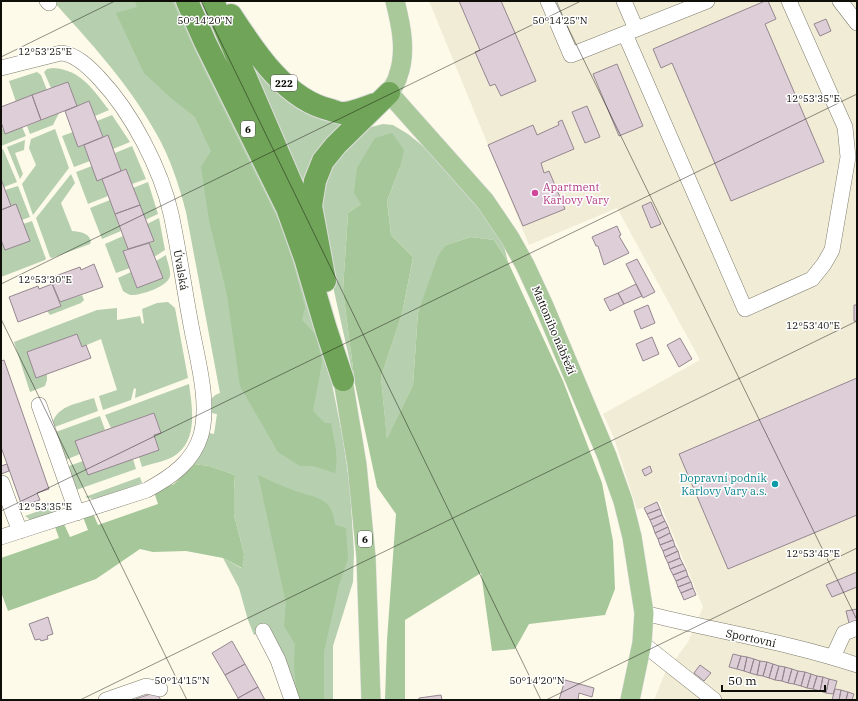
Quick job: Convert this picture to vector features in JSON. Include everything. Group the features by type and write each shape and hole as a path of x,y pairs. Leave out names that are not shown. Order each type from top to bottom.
{"highway":[{"name":"6","path":"187,1 205,42 286,208 305,258 343,380"},
{"name":"6","path":"213,1 305,212 321,261 335,326 343,380"},
{"name":"222","path":"221,1 250,45 271,71 294,92 317,107 343,113 384,98"},
{"path":"321,261 311,206 315,181 323,161 336,145 384,98"}],"main road":[{"path":"384,98 398,77 403,54 401,28 395,1"},
{"name":"Mattoniho nábřeží","path":"384,98 485,201 510,238 525,265 607,456 623,500 632,537 644,613 642,643 630,700"},
{"name":"6","path":"343,380 358,465 366,557 371,700"}],"street":[{"path":"548,1 571,55 698,3"},
{"path":"624,1 631,31 745,309 812,279 824,264 832,250 848,157 845,126 789,1"},
{"path":"840,1 857,23"},
{"name":"Úvalská","path":"1,68 61,53 68,53 89,67 109,88 143,140 154,164 171,213 199,369 204,417 194,451 186,462 163,482 147,490 1,537"},
{"path":"39,405 76,513"},
{"path":"2,483 20,531"},
{"name":"Sportovní","path":"644,613 690,625 821,653 857,665"},
{"path":"833,657 844,633 857,628"},
{"path":"263,631 278,660 292,700"},
{"path":"642,643 714,700"},
{"path":"106,700 146,686 160,689"}],"shaded area":[{"path":"429,1 857,1 857,700 654,700 665,673 688,642 703,607 659,501 637,510 614,438 603,414 700,360 617,208 529,245"}],"green space":[{"path":"53,1 176,1 281,218 330,374 343,439 350,488 354,553 353,582 333,646 333,700 295,700 266,629 254,635 239,588 223,558 241,568 244,554 234,515 235,475 209,466 194,464 209,433 214,434 217,414 211,413 211,401 214,396 220,393 186,212 174,171 161,142 134,97 81,32"},
{"path":"135,1 172,1 203,68 279,222 292,259 305,307 302,320 316,335 322,362 313,411 325,423 331,423 335,442 335,473 313,466 300,466 278,452 240,386 227,295 209,220 201,167 211,151 195,117 171,98 144,73 116,13 137,7"},
{"path":"253,65 349,120 303,190"},
{"path":"53,68 72,73 86,82 109,110 95,116 89,101 77,106 68,82 51,88 44,72 47,69"},
{"path":"37,72 41,75 47,90 16,102 9,81"},
{"path":"59,113 53,125 30,134 27,126"},
{"path":"112,115 130,142 113,149 108,135 103,137 97,121"},
{"path":"383,124 393,125 408,134 424,147 479,208 503,242 508,262 494,240 471,237 446,245 418,313 413,385 387,440 381,377 402,314 413,257 391,235 387,201 400,167 361,204 348,213 343,290 355,384 322,238 320,194 330,164 356,136 371,127"},
{"path":"22,127 26,136 1,146 1,129"},
{"path":"55,129 69,168 33,215 22,184 36,165 29,148 31,139"},
{"path":"73,132 78,147 84,145 90,161 74,167 62,136"},
{"path":"392,133 404,150 400,167 387,201 391,235 413,257 402,314 381,377 387,439 413,385 418,313 438,256 446,245 471,237 494,240 508,262 563,381 602,483 613,541 615,589 605,615 529,624 515,649 492,651 481,573 405,620 405,700 385,700 387,640 396,514 377,487 355,384 343,290 348,213 361,204 354,193 357,168 375,138"},
{"path":"25,140 24,150 15,153 23,174 20,179 7,147"},
{"path":"132,146 146,179 132,184 126,169 121,171 115,153"},
{"path":"3,149 17,182 4,187 1,179 1,150"},
{"path":"92,166 102,179 108,196 88,204 76,172"},
{"path":"71,174 75,183 61,203 72,231 86,234 91,241 90,244 52,258 50,257 36,218"},
{"path":"148,182 158,214 145,220 133,188"},
{"path":"18,186 30,217 22,220 11,206 5,190"},
{"path":"110,200 121,231 102,239 90,208"},
{"path":"159,218 165,250 154,257 149,243 153,241 147,224"},
{"path":"32,221 46,259 1,277 1,240 5,250 29,241 23,224"},
{"path":"123,236 128,249 123,251 130,268 116,273 105,244"},
{"path":"166,255 170,276 164,284 154,290 136,295 130,295 123,291 118,278 131,272 137,288 162,278 156,261"},
{"path":"82,295 84,300 81,303 50,315 47,311 61,306 60,302"},
{"path":"168,302 175,308 188,378 135,398 136,389 134,388 131,400 103,410 99,396 117,390 101,339 82,347 77,334 27,352 36,377 47,374 45,386 30,392 14,342 97,310 117,308 117,320 140,316 142,324 144,323 142,309 157,303"},
{"path":"189,384 192,421 191,431 184,447 177,454 165,460 142,467 139,457 159,450 154,435 161,433 154,413 111,428 105,415"},
{"path":"94,398 98,411 52,428 53,421 61,410"},
{"path":"100,416 105,430 76,441 80,454 63,461 53,433"},
{"path":"133,459 136,469 76,490 66,467 83,461 88,475"},
{"path":"194,464 209,466 235,475 234,515 244,554 242,568 223,558 186,551 153,552 140,549 96,579 8,611 1,592 1,558 59,538 55,527 64,524 70,537 88,530 83,517 93,513 98,525 158,504 154,492 174,484"},
{"path":"258,475 284,487 315,497 326,503 333,515 335,525 346,528 348,559 339,585 324,651 324,700 299,700 294,666 295,644 284,626 286,603"},
{"path":"140,477 142,483 100,498 93,499 85,497"},
{"path":"63,502 53,512 41,518 32,521 25,516"}],"building":[{"path":"459,1 501,1 536,81 501,96 495,84 490,86 475,52 480,50"},
{"path":"768,1 776,19 765,24 824,162 731,201 672,63 661,68 653,49"},
{"path":"826,19 831,31 820,36 814,24"},
{"path":"617,64 643,126 619,136 593,74"},
{"path":"68,82 77,106 41,120 32,95"},
{"path":"32,95 41,120 5,134 1,122 1,107"},
{"path":"89,101 103,137 78,147 65,111"},
{"path":"587,106 600,137 585,143 572,112"},
{"name":"Apartment Karlovy Vary","path":"562,120 574,149 541,163 544,173 549,171 565,209 523,226 488,145 533,125 537,135 559,125 558,122"},
{"path":"108,135 121,171 97,181 84,145"},
{"path":"126,169 140,205 115,214 102,179"},
{"path":"1,179 11,206 1,210"},
{"path":"651,202 661,224 651,228 642,206"},
{"path":"16,204 30,241 5,250 1,240 1,210"},
{"path":"140,205 154,241 128,249 115,214"},
{"path":"617,226 621,235 619,236 629,253 604,265 598,246 596,246 592,237"},
{"path":"149,243 163,278 137,288 123,251"},
{"path":"637,259 655,292 643,298 626,264"},
{"path":"94,264 103,287 60,302 50,278 80,267 81,270"},
{"path":"52,284 61,306 18,322 9,297 38,286 39,289"},
{"path":"636,284 642,296 624,304 618,293"},
{"path":"618,293 624,304 610,311 604,299"},
{"path":"648,305 655,323 641,329 634,311"},
{"path":"854,305 857,305 857,321 854,321"},
{"path":"77,334 82,347 86,345 91,358 36,378 27,352"},
{"path":"652,337 659,354 643,361 636,344"},
{"path":"680,338 692,359 679,367 667,345"},
{"path":"4,360 49,489 37,493 40,500 22,506 1,447 1,361"},
{"name":"Dopravní podnik Karlovy Vary a.s.","path":"857,378 857,515 728,569 679,454"},
{"path":"154,413 161,433 154,435 159,450 88,475 75,441"},
{"path":"7,464 9,471 1,474 1,466"},
{"path":"650,466 652,472 645,476 642,470"},
{"path":"657,502 660,509 647,514 644,508"},
{"path":"660,509 662,515 650,520 647,514"},
{"path":"662,515 665,521 653,527 650,520"},
{"path":"665,521 668,527 655,533 653,527"},
{"path":"668,527 670,533 658,539 655,533"},
{"path":"670,533 673,540 660,545 658,539"},
{"path":"673,540 675,546 663,551 660,545"},
{"path":"675,546 678,551 665,557 663,551"},
{"path":"678,551 680,558 668,563 665,557"},
{"path":"680,558 683,564 670,569 668,563"},
{"path":"683,564 686,570 673,575 670,569"},
{"path":"686,570 688,576 676,581 673,575"},
{"path":"857,572 857,587 832,597 826,585"},
{"path":"688,576 691,582 678,587 676,581"},
{"path":"691,582 693,588 681,593 678,587"},
{"path":"693,588 696,595 684,600 681,593"},
{"path":"857,609 857,626 850,627 846,611"},
{"path":"48,617 53,634 47,636 48,639 41,641 40,639 35,640 29,624"},
{"path":"232,641 245,664 225,675 212,653"},
{"path":"733,654 741,656 737,669 729,667"},
{"path":"741,656 747,657 744,671 737,669"},
{"path":"747,657 754,659 750,673 744,671"},
{"path":"754,659 760,661 757,675 750,673"},
{"path":"760,661 767,662 763,676 757,675"},
{"path":"767,662 773,664 769,678 763,676"},
{"path":"245,664 258,687 238,698 225,675"},
{"path":"773,664 779,666 775,680 769,678"},
{"path":"700,665 711,673 704,681 694,673"},
{"path":"779,666 785,667 782,681 775,680"},
{"path":"785,667 792,669 788,683 782,681"},
{"path":"792,669 798,671 794,684 788,683"},
{"path":"798,671 805,672 801,686 794,684"},
{"path":"805,672 811,674 807,688 801,686"},
{"path":"811,674 817,676 813,689 807,688"},
{"path":"817,676 823,677 820,691 813,689"},
{"path":"823,677 829,679 826,693 820,691"},
{"path":"829,679 837,681 833,694 826,693"},
{"path":"565,680 594,688 592,697 579,693 578,700 559,700"},
{"path":"258,687 265,700 238,700 238,698"},
{"path":"835,689 841,690 839,700 832,700"},
{"path":"841,690 848,692 846,700 839,700"},
{"path":"156,692 161,700 133,700"},
{"path":"848,692 854,694 852,700 846,700"},
{"path":"441,695 442,700 419,700 419,698"}],"place":[{"name":"Apartment Karlovy Vary","path":"535,193"},
{"name":"Dopravní podnik Karlovy Vary a.s.","path":"775,484"}]}
